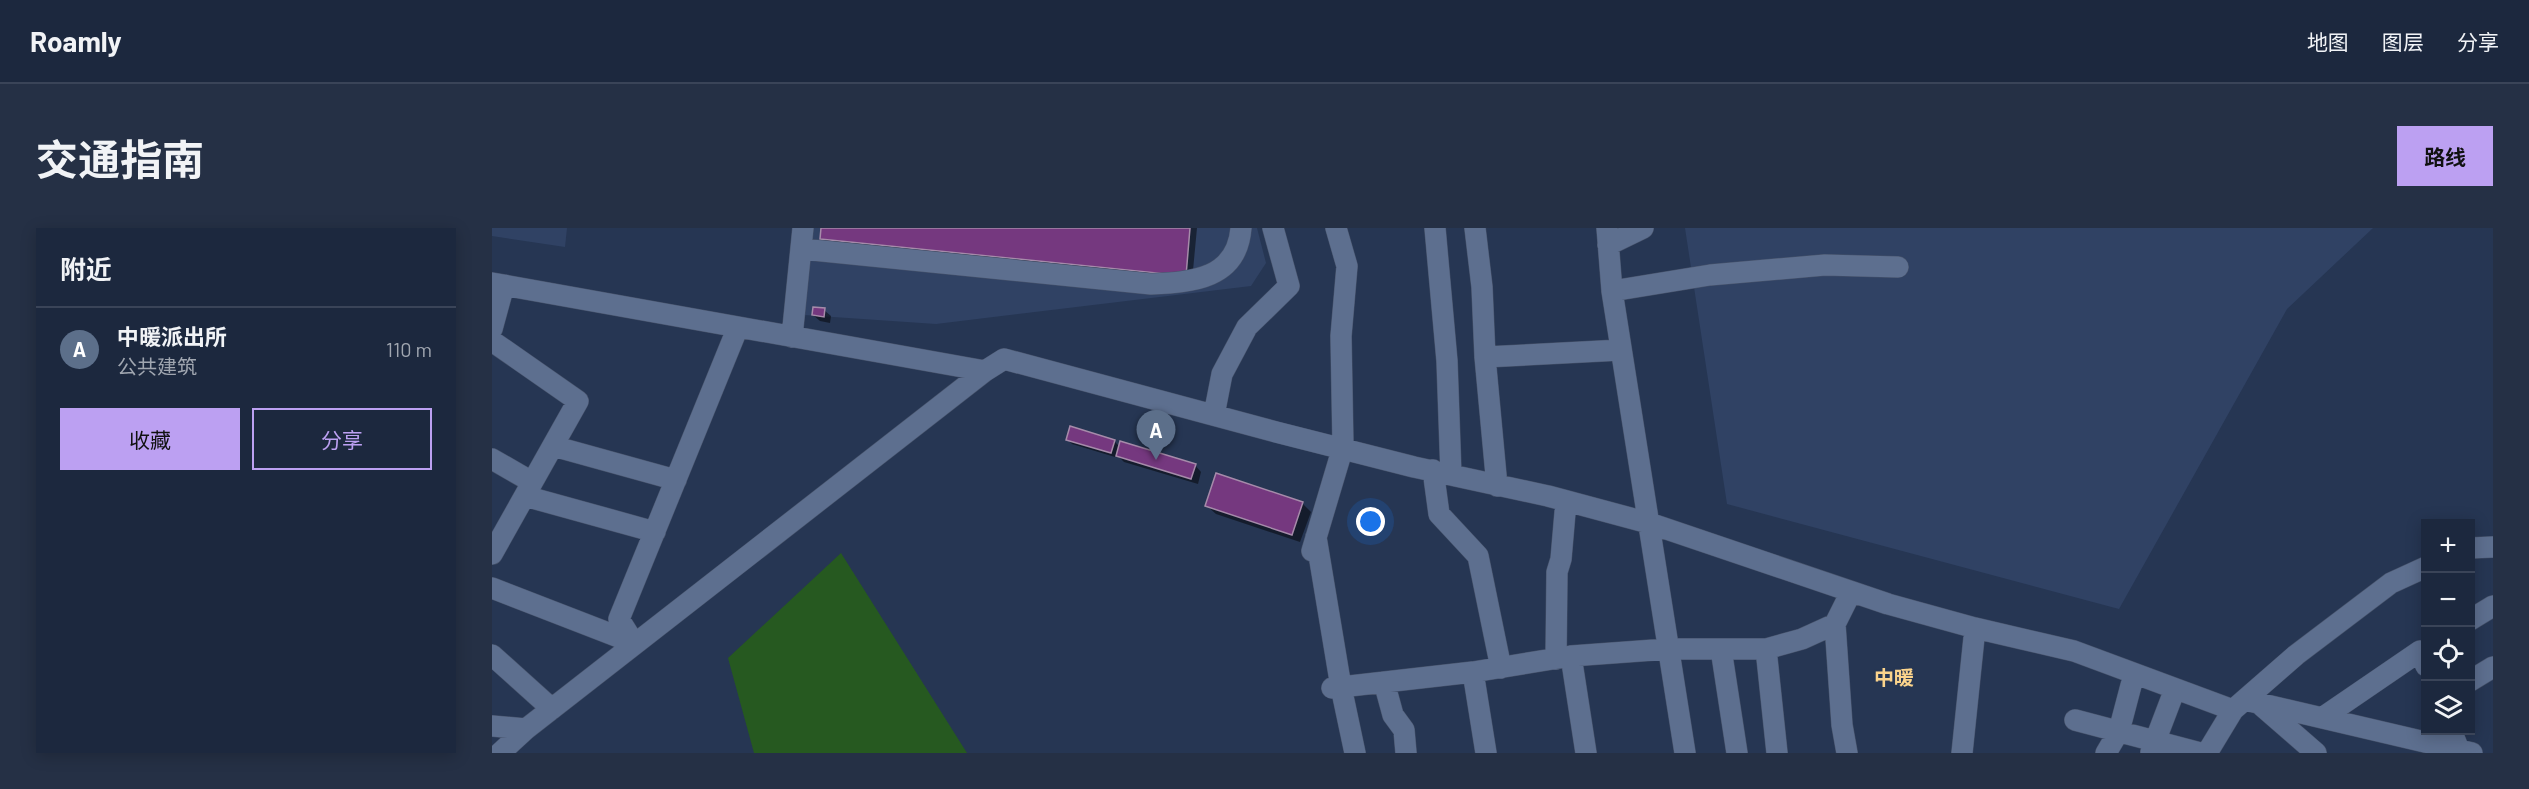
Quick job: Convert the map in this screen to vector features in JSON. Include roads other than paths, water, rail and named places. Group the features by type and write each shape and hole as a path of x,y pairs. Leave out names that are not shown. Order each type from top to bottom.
{"street":[{"path":"792,337 803,228"},
{"path":"802,249 1151,284 1185,282 1218,271 1235,255 1241,228"},
{"path":"1214,415 1222,374 1247,327 1289,286 1273,228"},
{"path":"1336,228 1347,266 1341,336 1343,447 1314,544 1337,688 1355,753"},
{"path":"1435,228 1448,361 1439,514 1478,556 1501,668"},
{"path":"1475,228 1482,287 1485,357 1497,486"},
{"path":"1643,228 1608,236 1612,291 1685,753"},
{"path":"1612,291 1710,275 1814,266 1898,267"},
{"path":"492,329 498,284 985,371"},
{"path":"492,588 634,642 619,619 738,327"},
{"path":"492,341 578,401 529,489 495,541"},
{"path":"1485,357 1621,350"},
{"path":"500,753 526,729 985,371 1005,359 1214,415 1649,523 1851,592 1975,628 2074,651 2175,689 2246,705 2461,744"},
{"path":"553,446 676,480"},
{"path":"492,459 529,489 655,532"},
{"path":"1566,501 1561,559 1557,572 1564,658 1586,753"},
{"path":"2475,548 2493,547"},
{"path":"2207,753 2246,705 2296,655 2391,583 2421,569"},
{"path":"1847,753 1842,725 1835,624 1851,592"},
{"path":"2475,617 2493,606"},
{"path":"1337,688 1473,672 1564,658 1668,649 1766,649 1802,639 1835,624"},
{"path":"1962,753 1975,628"},
{"path":"1721,649 1737,753"},
{"path":"1766,649 1777,753"},
{"path":"492,655 552,709"},
{"path":"2322,718 2421,657"},
{"path":"2475,678 2493,667"},
{"path":"1473,672 1486,753"},
{"path":"2106,753 2119,731 2134,674"},
{"path":"1384,682 1393,715 1404,730 1406,753"},
{"path":"2153,747 2175,689"},
{"path":"2246,705 2316,753"},
{"path":"2075,720 2119,731 2153,747 2200,753"},
{"path":"492,726 526,729"}],"place":[{"name":"中暖派出所","path":"1156,460"}],"district":[{"name":"中暖","path":"1894,677"}]}
